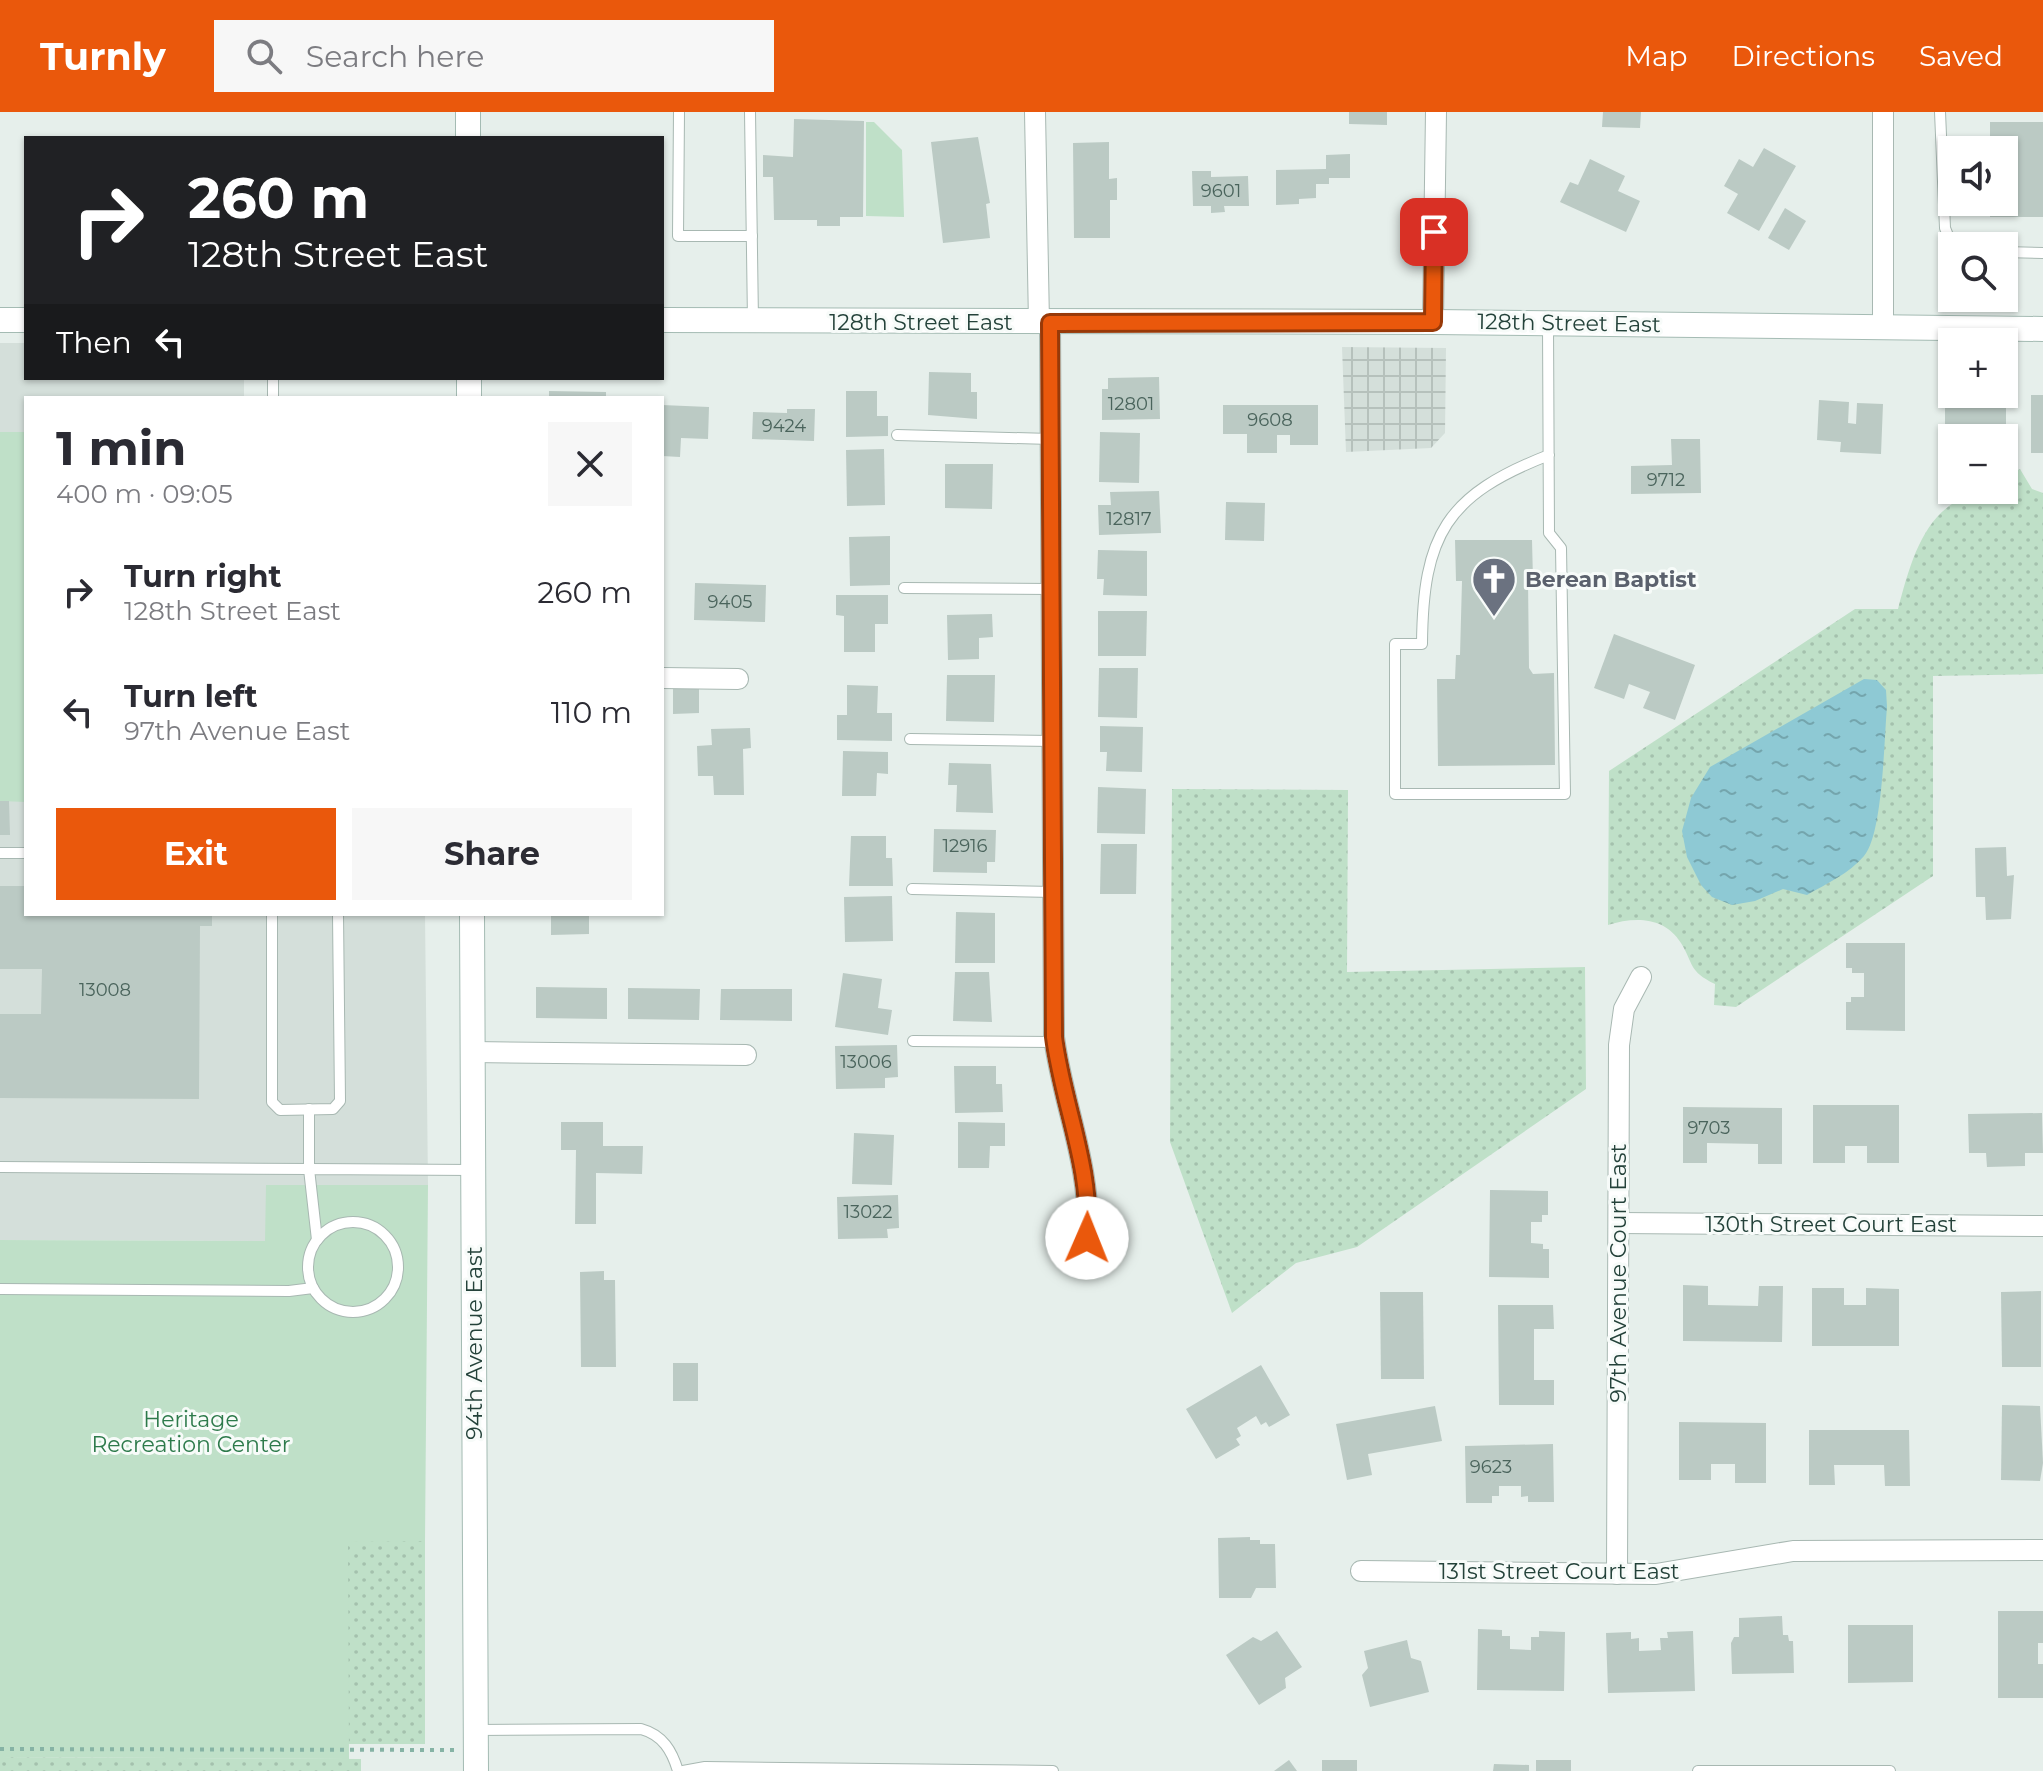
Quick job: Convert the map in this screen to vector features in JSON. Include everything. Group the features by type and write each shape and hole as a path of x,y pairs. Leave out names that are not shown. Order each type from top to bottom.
{"street":[{"path":"468,112 468,136"},
{"path":"1035,112 1051,439 1054,1042 1059,1075 1082,1154 1087,1187 1087,1238"},
{"path":"1433,322 1436,112"},
{"path":"1883,112 1883,327"},
{"path":"0,320 24,320"},
{"name":"128th Street East","path":"664,320 1433,322 2043,329"},
{"path":"664,678 738,679"},
{"name":"94th Avenue East","path":"472,916 476,1750"},
{"name":"97th Avenue Court East","path":"1617,1574 1619,1045 1624,1009 1641,977"},
{"path":"472,1052 746,1055"},
{"name":"130th Street Court East","path":"1619,1223 2043,1226"},
{"name":"131st Street Court East","path":"1361,1571 1617,1574 1698,1568 1793,1551 2043,1550"}],"lane":[{"path":"679,112 678,236 752,236"},
{"path":"750,112 753,321"},
{"path":"1940,112 1947,232"},
{"path":"2018,252 2043,253"},
{"path":"1548,323 1549,455 1549,533 1561,548 1565,794 1395,794 1395,644 1422,644 1423,590 1434,548 1471,495 1490,480 1549,455"},
{"path":"897,435 1051,439"},
{"path":"904,588 1051,589"},
{"path":"910,739 1052,741"},
{"path":"0,853 24,853"},
{"path":"912,889 1053,892"},
{"path":"272,916 272,1102 280,1110 333,1109 340,1101 338,916"},
{"path":"913,1041 1054,1042"},
{"path":"309,1109 309,1169 317,1240"},
{"path":"0,1167 473,1170"},
{"path":"349,1222 374,1227 393,1245 398,1270 389,1294 369,1309 356,1312 331,1306 313,1288 308,1264 317,1240 326,1231 349,1222"},
{"path":"0,1289 289,1291 313,1288"},
{"path":"476,1750 641,1729 651,1731 668,1747 681,1771 705,1767 1053,1771"},
{"path":"1698,1771 1890,1771"}],"path":[{"path":"0,1749 476,1750"}],"shaded area":[{"path":"0,343 24,343 24,380 244,380 244,396 24,396 24,916 425,916 428,1185 267,1185 266,1241 0,1240"},
{"path":"1342,347 1446,348 1445,433 1431,448 1346,452"}],"green space":[{"path":"866,122 874,122 902,150 904,217 866,216"},
{"path":"0,432 24,432 24,802 0,801"},
{"path":"2018,470 2032,489 2043,493 2043,674 1933,676 1933,876 1736,1007 1714,1005 1715,984 1696,971 1674,934 1648,921 1608,925 1609,771 1855,609 1898,609 1911,565 1929,527 1953,504 2018,504"},
{"path":"1172,789 1348,790 1347,972 1585,967 1586,1089 1357,1247 1296,1263 1232,1313 1170,1142"},
{"name":"Heritage Recreation Center","path":"266,1185 428,1185 425,1541 348,1542 349,1759 0,1757 0,1240 265,1241"},
{"path":"348,1541 425,1541 425,1744 348,1744"},
{"path":"0,1757 361,1759 361,1771 0,1771"}],"water":[{"path":"1864,679 1877,680 1886,690 1887,707 1879,808 1870,845 1864,856 1845,873 1807,895 1783,889 1755,901 1732,905 1712,897 1701,885 1687,857 1682,831 1691,798 1710,767"}],"building":[{"path":"1349,112 1387,112 1387,125 1349,124"},
{"path":"1603,112 1641,112 1640,128 1602,127"},
{"path":"794,119 864,121 863,217 840,217 840,226 817,226 817,220 774,220 773,177 763,177 763,155 793,157"},
{"path":"1990,122 2043,122 2043,217 1990,217 2018,216 2018,136 1990,136"},
{"path":"978,137 990,203 986,204 990,238 943,243 931,142"},
{"path":"1109,142 1109,179 1117,178 1117,200 1110,200 1110,238 1074,238 1073,143"},
{"path":"1764,148 1796,166 1759,231 1727,213 1738,194 1724,186 1739,159 1753,167"},
{"path":"1350,154 1350,178 1329,178 1329,184 1316,184 1316,198 1299,199 1299,204 1276,205 1276,170 1326,169 1326,155"},
{"path":"1590,159 1625,176 1618,191 1640,201 1626,232 1560,202 1570,182 1578,185"},
{"path":"1192,171 1211,171 1211,177 1248,176 1249,206 1224,206 1225,212 1211,213 1211,206 1193,206"},
{"path":"1785,208 1806,221 1789,250 1768,238"},
{"path":"929,372 971,373 971,392 977,392 977,419 928,415"},
{"path":"1159,377 1160,419 1102,420 1102,389 1108,389 1108,378"},
{"path":"549,391 606,392 606,396 549,396"},
{"path":"846,391 877,391 877,416 888,416 888,436 846,437"},
{"path":"2031,395 2043,395 2043,453 2031,453"},
{"path":"1819,400 1849,402 1848,423 1856,424 1857,403 1883,404 1881,454 1840,452 1841,442 1817,440"},
{"path":"664,405 709,407 708,439 681,438 680,457 664,456"},
{"path":"1223,405 1318,405 1318,445 1290,445 1290,435 1277,435 1277,453 1247,453 1247,434 1223,434"},
{"path":"1945,408 2006,408 2006,424 1945,424"},
{"path":"787,409 815,409 814,441 752,439 753,412 787,413"},
{"path":"1100,432 1140,433 1139,483 1099,482"},
{"path":"1671,439 1700,439 1701,493 1631,494 1631,466 1672,465"},
{"path":"884,449 885,505 847,506 846,450"},
{"path":"945,464 993,464 992,509 945,508"},
{"path":"1159,491 1161,533 1099,535 1098,505 1111,505 1110,492"},
{"path":"1226,502 1265,503 1264,541 1225,540"},
{"path":"890,536 890,585 850,586 849,537"},
{"name":"Berean Baptist","path":"1455,540 1532,540 1533,580 1528,580 1529,668 1533,674 1554,673 1555,765 1438,766 1437,679 1455,679 1456,655 1460,655 1462,581 1456,581"},
{"path":"1098,550 1147,551 1147,596 1103,595 1104,579 1097,579"},
{"path":"695,583 766,585 765,622 694,620"},
{"path":"836,595 888,595 888,624 875,624 875,652 844,652 844,616 836,615"},
{"path":"1098,611 1147,611 1146,656 1098,656"},
{"path":"992,614 993,637 979,638 979,659 948,660 947,615"},
{"path":"1614,634 1695,665 1675,720 1643,708 1650,692 1629,684 1624,699 1594,688"},
{"path":"1099,668 1138,668 1137,718 1098,717"},
{"path":"947,675 995,675 994,722 946,721"},
{"path":"847,685 878,686 877,713 892,713 892,741 837,740 837,715 847,715"},
{"path":"699,687 699,713 673,714 673,688"},
{"path":"1100,726 1143,727 1142,772 1106,771 1107,752 1100,752"},
{"path":"750,728 751,748 743,749 744,795 714,795 713,776 698,776 697,746 712,745 711,729"},
{"path":"843,751 888,752 888,774 877,773 876,796 842,796"},
{"path":"949,763 991,764 993,813 956,812 957,785 948,785"},
{"path":"1098,787 1146,789 1145,834 1097,833"},
{"path":"0,801 9,801 10,835 0,835"},
{"path":"934,829 996,830 995,862 987,862 987,873 933,872"},
{"path":"851,836 886,836 886,858 892,858 893,886 849,886"},
{"path":"1101,844 1137,844 1136,894 1100,894"},
{"path":"2006,847 2007,876 2014,875 2011,919 1986,920 1985,897 1976,897 1975,848"},
{"path":"0,886 24,886 24,916 212,916 212,926 200,926 199,1099 0,1098 0,1014 41,1014 42,969 0,969"},
{"path":"892,896 893,941 845,942 844,897"},
{"path":"956,912 995,913 995,963 955,963"},
{"path":"551,916 589,916 589,934 551,935"},
{"path":"1846,943 1905,943 1905,1031 1846,1030 1846,1002 1851,1002 1851,997 1864,997 1864,973 1852,973 1852,968 1846,968"},
{"path":"955,972 989,972 992,1022 953,1021"},
{"path":"843,973 882,979 878,1008 892,1010 888,1035 835,1027"},
{"path":"536,987 607,988 607,1019 536,1018"},
{"path":"628,988 700,989 699,1020 628,1019"},
{"path":"721,989 792,989 792,1021 720,1020"},
{"path":"897,1045 898,1077 885,1078 885,1088 836,1089 835,1046"},
{"path":"954,1066 996,1066 996,1084 1002,1084 1003,1112 955,1113"},
{"path":"1813,1105 1899,1105 1899,1163 1867,1163 1867,1146 1845,1146 1845,1163 1813,1163"},
{"path":"1683,1107 1782,1108 1782,1164 1758,1164 1758,1144 1707,1143 1707,1163 1683,1163"},
{"path":"2042,1113 2043,1153 2025,1153 2025,1166 1987,1167 1986,1153 1969,1153 1968,1114"},
{"path":"561,1122 603,1122 603,1146 643,1146 642,1174 596,1173 596,1224 575,1224 576,1150 561,1150"},
{"path":"958,1122 1005,1123 1005,1146 990,1146 989,1168 958,1168"},
{"path":"854,1133 894,1135 892,1185 852,1184"},
{"path":"1490,1190 1548,1191 1548,1215 1542,1215 1542,1222 1531,1222 1531,1243 1543,1244 1543,1249 1549,1249 1549,1278 1489,1277"},
{"path":"898,1195 899,1228 887,1229 888,1238 838,1239 837,1197"},
{"path":"604,1271 604,1280 615,1280 616,1367 581,1367 580,1272"},
{"path":"1683,1285 1708,1286 1708,1305 1758,1306 1759,1286 1783,1286 1782,1342 1683,1341"},
{"path":"1812,1288 1844,1288 1844,1305 1866,1305 1866,1288 1899,1289 1899,1346 1812,1346"},
{"path":"2041,1291 2041,1367 2002,1367 2001,1292"},
{"path":"1380,1292 1423,1292 1424,1379 1381,1379"},
{"path":"1498,1305 1553,1305 1554,1329 1534,1329 1534,1380 1554,1380 1554,1405 1499,1405"},
{"path":"673,1363 698,1363 698,1401 673,1401"},
{"path":"1261,1365 1290,1415 1269,1427 1266,1422 1261,1425 1256,1416 1237,1428 1241,1436 1236,1439 1240,1445 1216,1459 1186,1409"},
{"path":"2002,1405 2040,1406 2043,1463 2040,1481 2001,1480"},
{"path":"1435,1406 1442,1441 1368,1454 1372,1475 1347,1480 1336,1424"},
{"path":"1679,1422 1766,1423 1766,1483 1735,1483 1735,1464 1711,1464 1711,1480 1679,1480"},
{"path":"1809,1430 1909,1430 1910,1486 1885,1486 1884,1465 1834,1465 1835,1485 1809,1485"},
{"path":"1553,1444 1554,1502 1528,1502 1528,1496 1521,1497 1521,1486 1499,1486 1499,1496 1492,1496 1492,1503 1466,1503 1465,1446"},
{"path":"1250,1537 1250,1540 1260,1540 1260,1544 1275,1544 1276,1588 1256,1588 1251,1598 1219,1598 1218,1538"},
{"path":"1998,1611 2043,1611 2043,1643 2038,1643 2038,1664 2043,1664 2043,1698 1998,1698"},
{"path":"1782,1616 1783,1635 1788,1635 1789,1641 1793,1641 1794,1673 1732,1674 1731,1643 1734,1637 1739,1637 1739,1618"},
{"path":"1848,1625 1913,1625 1913,1682 1848,1683"},
{"path":"1478,1629 1502,1630 1502,1636 1510,1636 1510,1649 1531,1650 1531,1637 1539,1637 1539,1631 1565,1632 1564,1691 1477,1690"},
{"path":"1277,1631 1302,1667 1285,1678 1286,1688 1259,1705 1226,1655 1253,1637 1261,1641"},
{"path":"1693,1631 1695,1691 1608,1693 1606,1633 1631,1632 1631,1639 1639,1638 1639,1651 1661,1650 1660,1638 1668,1638 1667,1632"},
{"path":"1407,1640 1411,1658 1421,1661 1429,1692 1370,1707 1362,1675 1368,1668 1364,1651"},
{"path":"1289,1760 1297,1771 1274,1771"},
{"path":"1322,1760 1357,1760 1357,1771 1322,1771"},
{"path":"1536,1760 1571,1760 1571,1771 1536,1771"},
{"path":"1494,1764 1529,1765 1529,1771 1493,1771"}],"place":[{"name":"Berean Baptist","path":"1494,618"}],"route":[{"path":"1087,1238 1087,1187 1082,1154 1059,1075 1054,1037 1050,323 1433,322 1434,232"}]}
